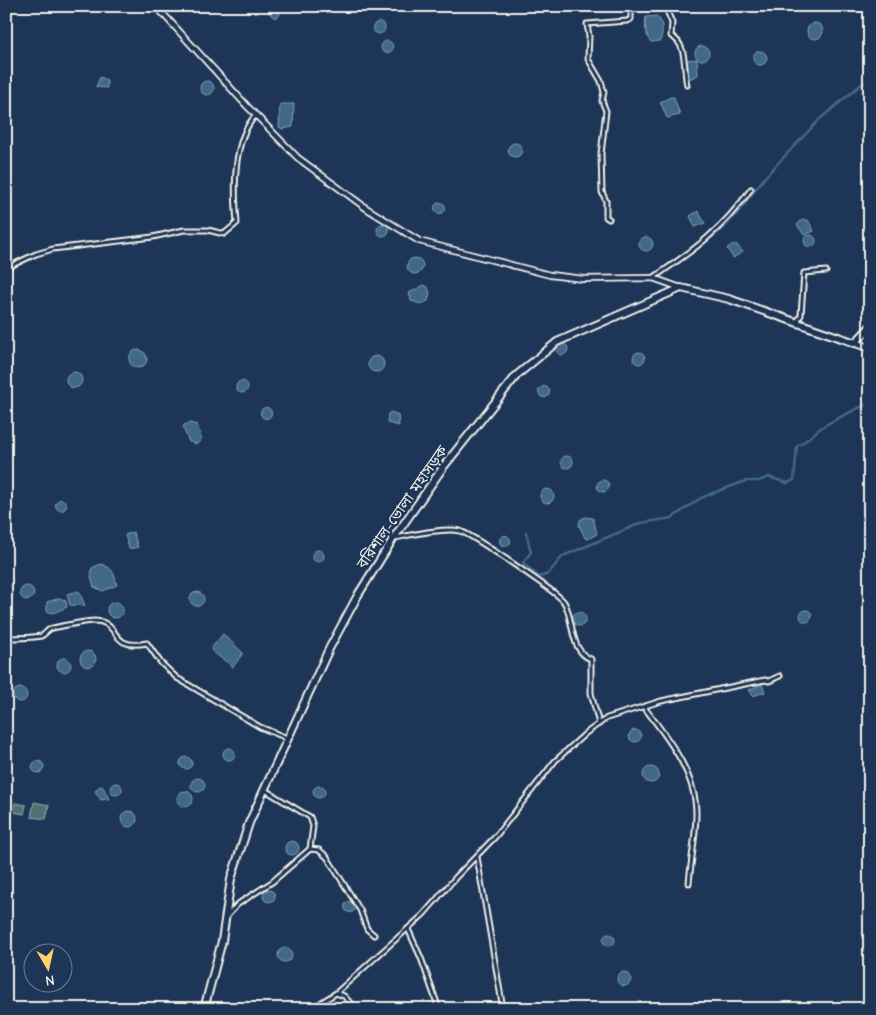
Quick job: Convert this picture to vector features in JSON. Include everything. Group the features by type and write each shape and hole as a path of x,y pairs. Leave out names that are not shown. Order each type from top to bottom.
{"highway":[{"path":"680,288 729,299 867,347 865,332"},
{"name":"বরিশাল-ভোলা মহাসড়ক","path":"204,1009 222,941 231,879 250,823 329,649 358,595 393,538 444,466 517,375 557,342 680,288"},
{"path":"844,339 865,332"},
{"path":"854,342 865,332"}],"main road":[{"path":"156,6 256,115 308,166 366,208 419,240 550,275 583,278 653,278 680,288"}],"street":[{"path":"609,219 606,217 606,201 602,192 600,154 606,111 602,101 604,92 598,72 588,59 589,36 587,24 626,21 630,19 631,10 644,6"},
{"path":"665,6 672,23 671,36 677,39 682,50 687,86"},
{"path":"6,268 53,248 154,237 184,230 208,230 224,234 237,223 234,183 238,159 246,130 256,115"},
{"path":"653,278 712,235 732,216 751,189"},
{"path":"797,323 801,315 804,274 826,271"},
{"path":"393,538 419,533 460,530 477,538 563,599 581,652 591,658 592,693 598,724"},
{"path":"6,638 42,636 50,629 88,621 108,624 122,642 132,646 147,643 161,663 177,678 260,727 288,738"},
{"path":"311,1009 336,994 408,929 495,837 555,761 598,724 607,718 644,706 765,680 769,681 780,676"},
{"path":"644,706 677,752 692,789 696,812 689,883"},
{"path":"226,916 238,904 272,882 310,849 313,826 310,817 264,789"},
{"path":"310,849 319,850 327,857 360,910 367,929 374,935"},
{"path":"476,856 503,1009"},
{"path":"408,929 421,958 439,1009"},
{"path":"336,994 344,996 356,1009"}],"green space":[{"path":"34,802 49,805 46,819 31,817"},
{"path":"15,803 26,805 24,814 13,812"}],"water":[{"path":"269,6 279,6 280,15 275,18 270,14"},
{"path":"657,16 662,25 662,35 660,41 651,42 646,30 646,17"},
{"path":"377,22 381,22 385,28 381,34 377,34 373,30 373,26"},
{"path":"815,23 823,31 815,39 807,31"},
{"path":"385,41 389,41 393,47 389,53 385,53 381,49 381,45"},
{"path":"702,46 707,48 709,53 707,58 702,60 697,58 695,53 697,48"},
{"path":"757,51 763,51 767,58 763,65 757,65 753,61 753,55"},
{"path":"697,59 698,75 687,80 685,60"},
{"path":"100,77 107,80 107,88 96,87"},
{"path":"207,81 212,83 214,88 212,93 207,95 202,93 200,88 202,83"},
{"path":"674,97 680,115 667,118 660,102"},
{"path":"280,104 294,104 293,127 282,129 279,127"},
{"path":"515,143 520,145 522,150 520,155 515,157 510,155 508,150 510,145"},
{"path":"440,202 446,208 440,214 434,208"},
{"path":"698,211 705,223 695,227 690,216"},
{"path":"802,220 808,220 814,231 804,235 797,225"},
{"path":"381,224 385,224 389,230 385,236 381,236 377,232 377,228"},
{"path":"808,235 812,235 816,241 812,247 808,247 804,243 804,239"},
{"path":"643,237 649,237 653,244 649,251 643,251 639,247 639,241"},
{"path":"736,244 743,252 733,258 727,248"},
{"path":"415,258 421,260 423,266 421,272 415,274 409,272 407,266 409,260"},
{"path":"424,285 428,287 430,293 428,301 421,304 411,301 409,293"},
{"path":"560,343 564,343 568,349 564,355 560,355 556,351 556,347"},
{"path":"138,350 144,353 147,359 144,365 138,368 132,365 129,359 132,353"},
{"path":"637,352 641,352 645,358 641,364 637,364 633,360 633,356"},
{"path":"376,356 384,364 376,372 368,364"},
{"path":"74,372 82,380 74,388 66,380"},
{"path":"240,381 244,381 248,387 244,393 240,393 236,389 236,385"},
{"path":"544,386 550,392 544,398 538,392"},
{"path":"266,407 272,413 266,419 260,413"},
{"path":"391,412 398,415 399,426 387,423 388,414"},
{"path":"190,423 197,425 202,439 197,444 189,442 183,428 184,425"},
{"path":"565,456 569,456 573,462 569,468 565,468 561,464 561,460"},
{"path":"601,480 605,480 609,486 605,492 601,492 597,488 597,484"},
{"path":"544,489 550,489 554,496 550,503 544,503 540,499 540,493"},
{"path":"61,499 67,505 61,511 55,505"},
{"path":"585,517 593,518 597,534 588,539 585,538 579,525 580,520"},
{"path":"133,532 138,547 129,549 125,535"},
{"path":"505,535 511,541 505,547 499,541"},
{"path":"316,550 320,550 324,556 320,562 316,562 312,558 312,554"},
{"path":"100,564 112,571 117,585 103,591 94,587 91,577 92,568"},
{"path":"27,586 32,588 34,593 32,598 27,600 22,598 20,593 22,588"},
{"path":"79,591 85,606 70,605 67,594"},
{"path":"197,592 202,594 204,599 202,604 197,606 192,604 190,599 192,594"},
{"path":"60,598 66,601 67,607 53,613 47,611 47,602"},
{"path":"115,602 123,610 115,618 107,610"},
{"path":"808,610 811,611 811,621 804,622 801,621 800,614 801,611"},
{"path":"576,612 582,612 586,619 582,626 576,626 572,622 572,616"},
{"path":"223,634 243,653 233,667 213,652 212,647"},
{"path":"88,651 96,659 88,667 80,659"},
{"path":"64,658 69,660 71,665 69,670 64,672 59,670 57,665 59,660"},
{"path":"762,684 765,692 753,696 749,690"},
{"path":"20,688 25,690 27,695 25,700 20,702 15,700 13,695 15,690"},
{"path":"635,730 641,736 635,742 629,736"},
{"path":"231,748 234,749 234,759 227,760 224,759 223,752 224,749"},
{"path":"184,757 188,757 192,763 188,769 184,769 180,765 180,761"},
{"path":"38,761 44,767 38,773 32,767"},
{"path":"651,767 657,769 659,775 657,781 651,783 645,781 643,775 645,769"},
{"path":"195,778 201,778 205,785 201,792 195,792 191,788 191,782"},
{"path":"114,783 118,783 122,789 118,795 114,795 110,791 110,787"},
{"path":"100,786 103,787 109,799 101,800 95,791"},
{"path":"317,786 321,786 325,792 321,798 317,798 313,794 313,790"},
{"path":"185,791 191,793 193,799 191,805 185,807 179,805 177,799 179,793"},
{"path":"129,811 135,813 137,819 135,825 129,827 123,825 121,819 123,813"},
{"path":"292,841 297,843 299,848 297,853 292,855 287,853 285,848 287,843"},
{"path":"269,890 275,896 269,902 263,896"},
{"path":"350,901 356,907 350,913 344,907"},
{"path":"611,934 614,935 614,945 607,946 604,945 603,938 604,935"},
{"path":"285,948 290,950 292,955 290,960 285,962 280,960 278,955 280,950"},
{"path":"624,972 629,974 631,979 629,984 624,986 619,984 617,979 619,974"}],"waterway":[{"path":"659,276 723,229 765,177 820,119 870,77"},
{"path":"526,532 531,552 523,563 539,577 548,574 563,556 641,523 672,518 699,499 713,493 746,481 759,481 769,477 787,483 794,480 797,446 825,425 870,403"}]}
